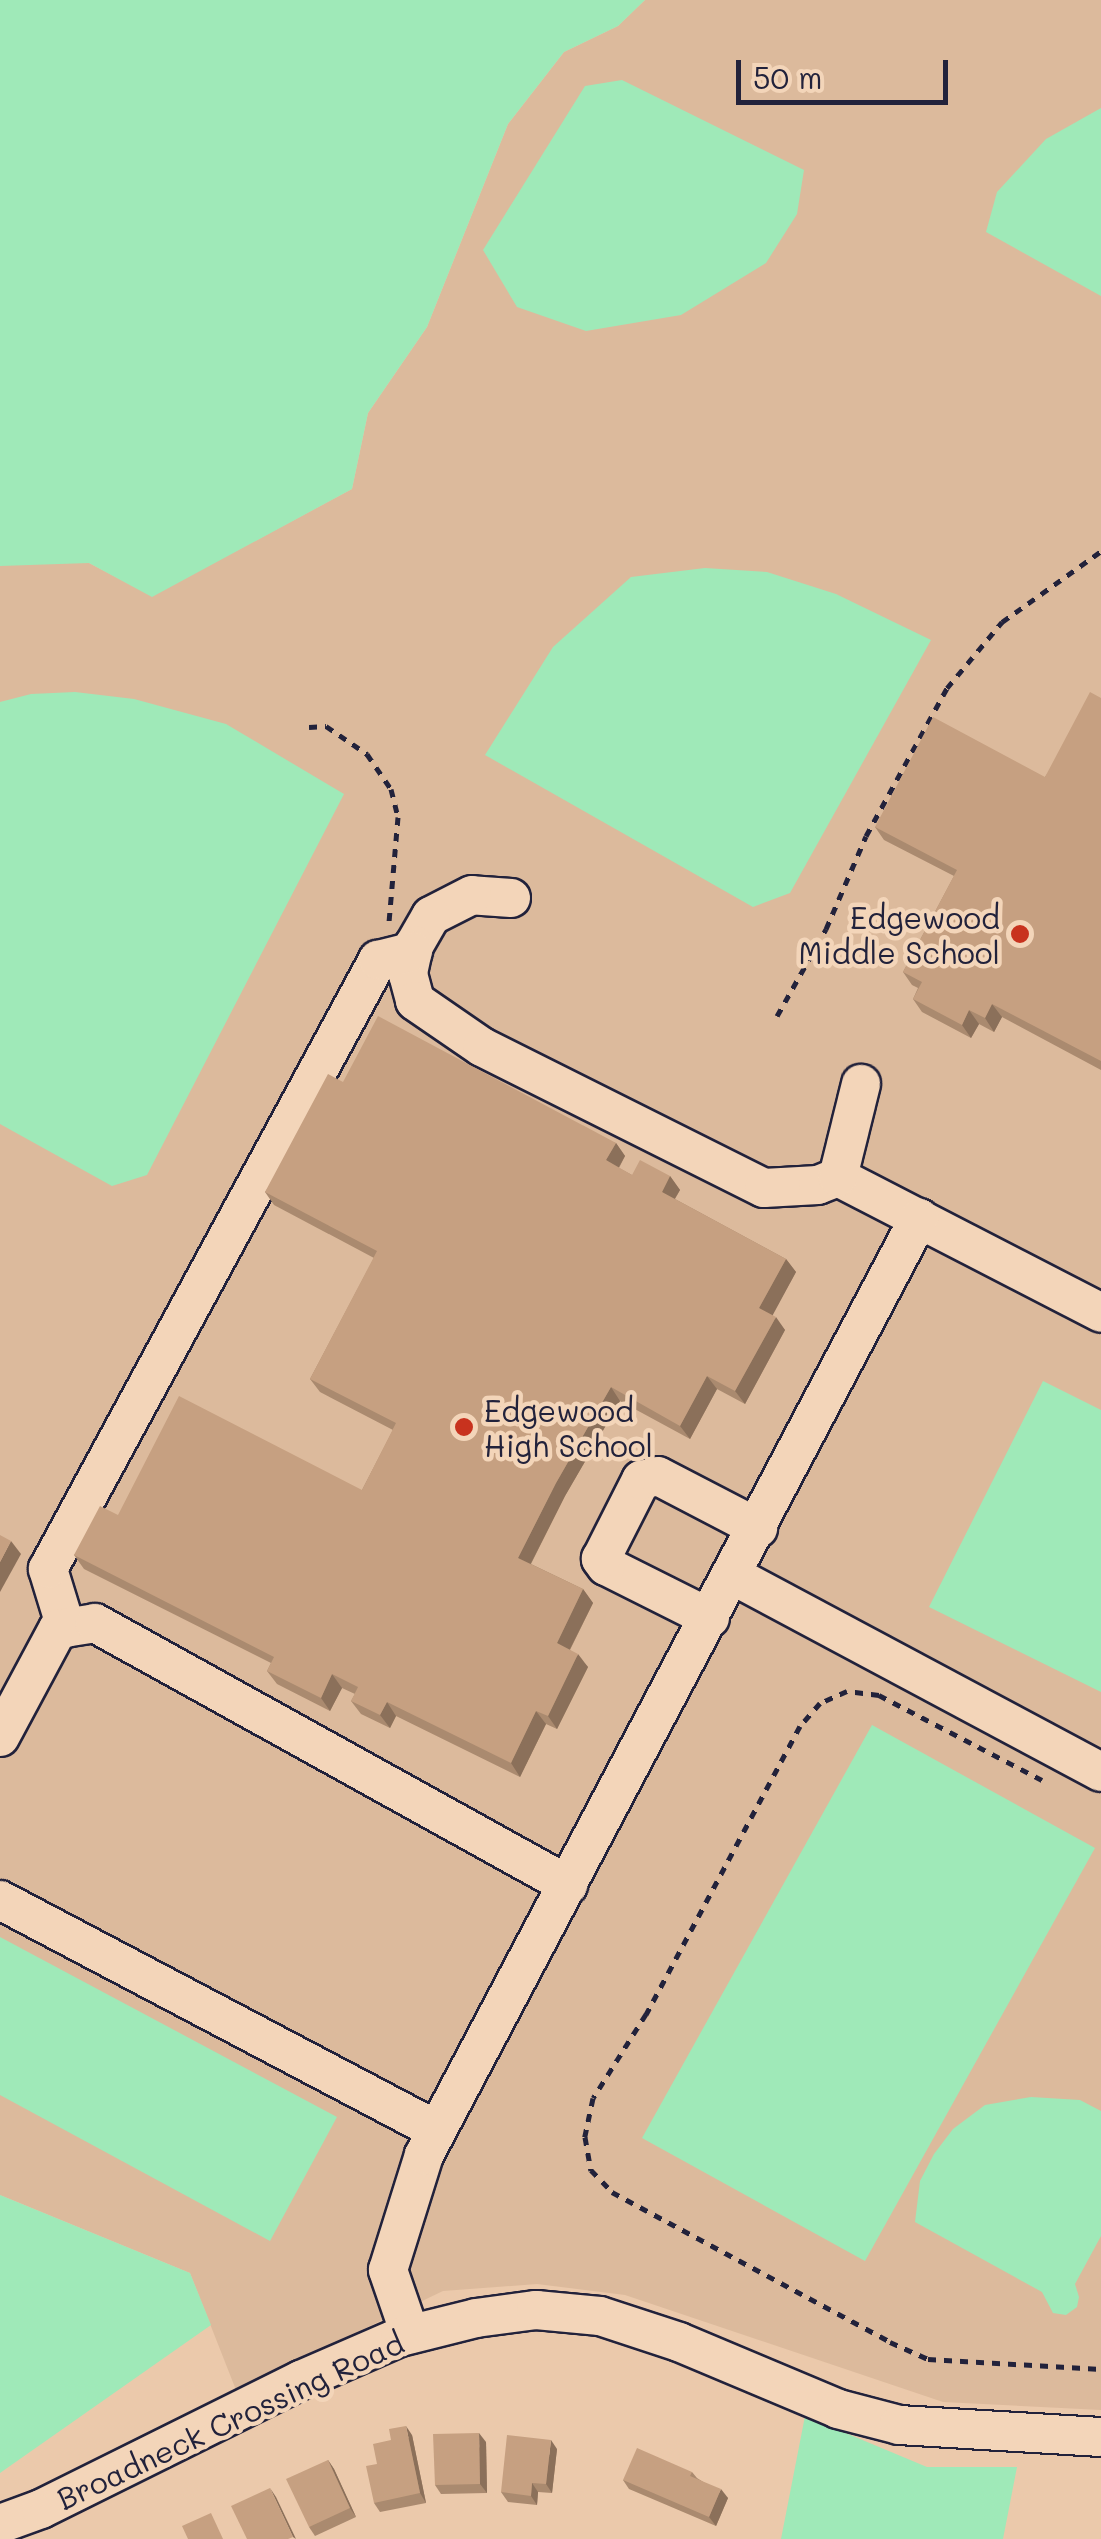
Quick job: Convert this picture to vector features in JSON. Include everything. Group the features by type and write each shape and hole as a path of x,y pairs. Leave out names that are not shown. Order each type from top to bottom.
{"street":[{"path":"66,1628 48,1569 378,960 404,953 431,916 472,896 511,898"},
{"path":"404,953 415,1001 482,1046 764,1188 818,1185 838,1177 1101,1313"},
{"path":"838,1177 861,1084"},
{"path":"410,2334 388,2270 424,2155 734,1576 918,1218"},
{"path":"710,1618 606,1566 601,1559 641,1480 658,1476 758,1528"},
{"path":"734,1576 1101,1772"},
{"path":"0,1738 58,1629 95,1624 568,1885"},
{"path":"0,1900 437,2130"},
{"name":"Broadneck Crossing Road","path":"0,2524 48,2524 301,2380 410,2334 476,2318 536,2310 600,2316 679,2342 838,2409 899,2425 1101,2438"}],"path":[{"path":"777,1016 826,929 866,836 947,688 1002,622 1101,551"},
{"path":"310,727 326,726 367,754 392,789 398,817 387,913 404,953"},
{"path":"1049,1782 879,1695 847,1691 820,1704 800,1726 646,2014 594,2098 585,2136 591,2170 612,2192 890,2342 928,2359 1101,2370"}],"shaded area":[{"path":"645,0 1101,0 1101,2410 943,2402 625,2295 537,2284 443,2291 236,2390 190,2273 0,2195 0,563 89,563 152,596 352,489 368,413 427,327 508,124 564,52 618,26"}],"green space":[{"path":"0,0 645,0 618,26 564,52 508,124 427,327 368,413 352,489 152,597 89,563 0,566"},
{"path":"622,80 804,170 797,214 766,263 681,315 586,331 517,307 483,250 585,86"},
{"path":"1101,108 1101,296 986,232 997,192 1046,139"},
{"path":"705,568 767,572 836,594 931,640 790,893 753,907 485,755 553,647 631,577"},
{"path":"75,692 134,699 226,724 344,794 147,1175 112,1186 0,1124 0,702 31,694"},
{"path":"1043,1381 1101,1410 1101,1692 929,1607"},
{"path":"872,1725 1095,1848 865,2261 642,2138"},
{"path":"0,1937 337,2117 270,2241 0,2095"},
{"path":"1031,2097 1080,2100 1101,2111 1101,2236 1075,2284 1077,2307 1066,2315 1053,2313 1042,2292 915,2222 920,2181 953,2129 985,2105"},
{"path":"0,2195 190,2273 211,2325 0,2473"},
{"path":"805,2416 927,2467 1017,2467 1003,2539 781,2539"}],"building":[{"name":"Edgewood Middle School","path":"1090,692 1101,698 1101,1061 992,1004 985,1018 969,1010 962,1025 913,999 922,982 903,972 957,870 875,827 933,717 1045,777"},
{"name":"Edgewood High School","path":"378,1016 616,1143 606,1160 632,1175 640,1160 670,1176 662,1192 786,1259 759,1308 776,1317 735,1391 707,1376 680,1426 611,1387 556,1483 518,1558 583,1589 557,1643 578,1654 548,1716 536,1711 511,1763 387,1702 380,1715 351,1701 358,1687 332,1674 321,1698 267,1671 274,1657 74,1555 100,1506 118,1515 179,1396 362,1490 396,1423 310,1379 377,1251 265,1192 328,1074 343,1082"},
{"path":"0,1535 11,1541 0,1562"},
{"path":"406,2426 420,2493 374,2503 366,2466 377,2464 373,2444 391,2440 389,2429"},
{"path":"479,2433 480,2484 435,2485 433,2434"},
{"path":"507,2435 551,2440 546,2484 532,2483 531,2496 501,2492"},
{"path":"637,2448 721,2489 709,2517 623,2480"},
{"path":"328,2460 350,2508 309,2527 286,2479"},
{"path":"270,2488 293,2537 247,2539 231,2506"},
{"path":"211,2513 223,2539 188,2539 182,2526"}],"place":[{"name":"Edgewood Middle School","path":"1020,934"},
{"name":"Edgewood High School","path":"464,1427"}]}
